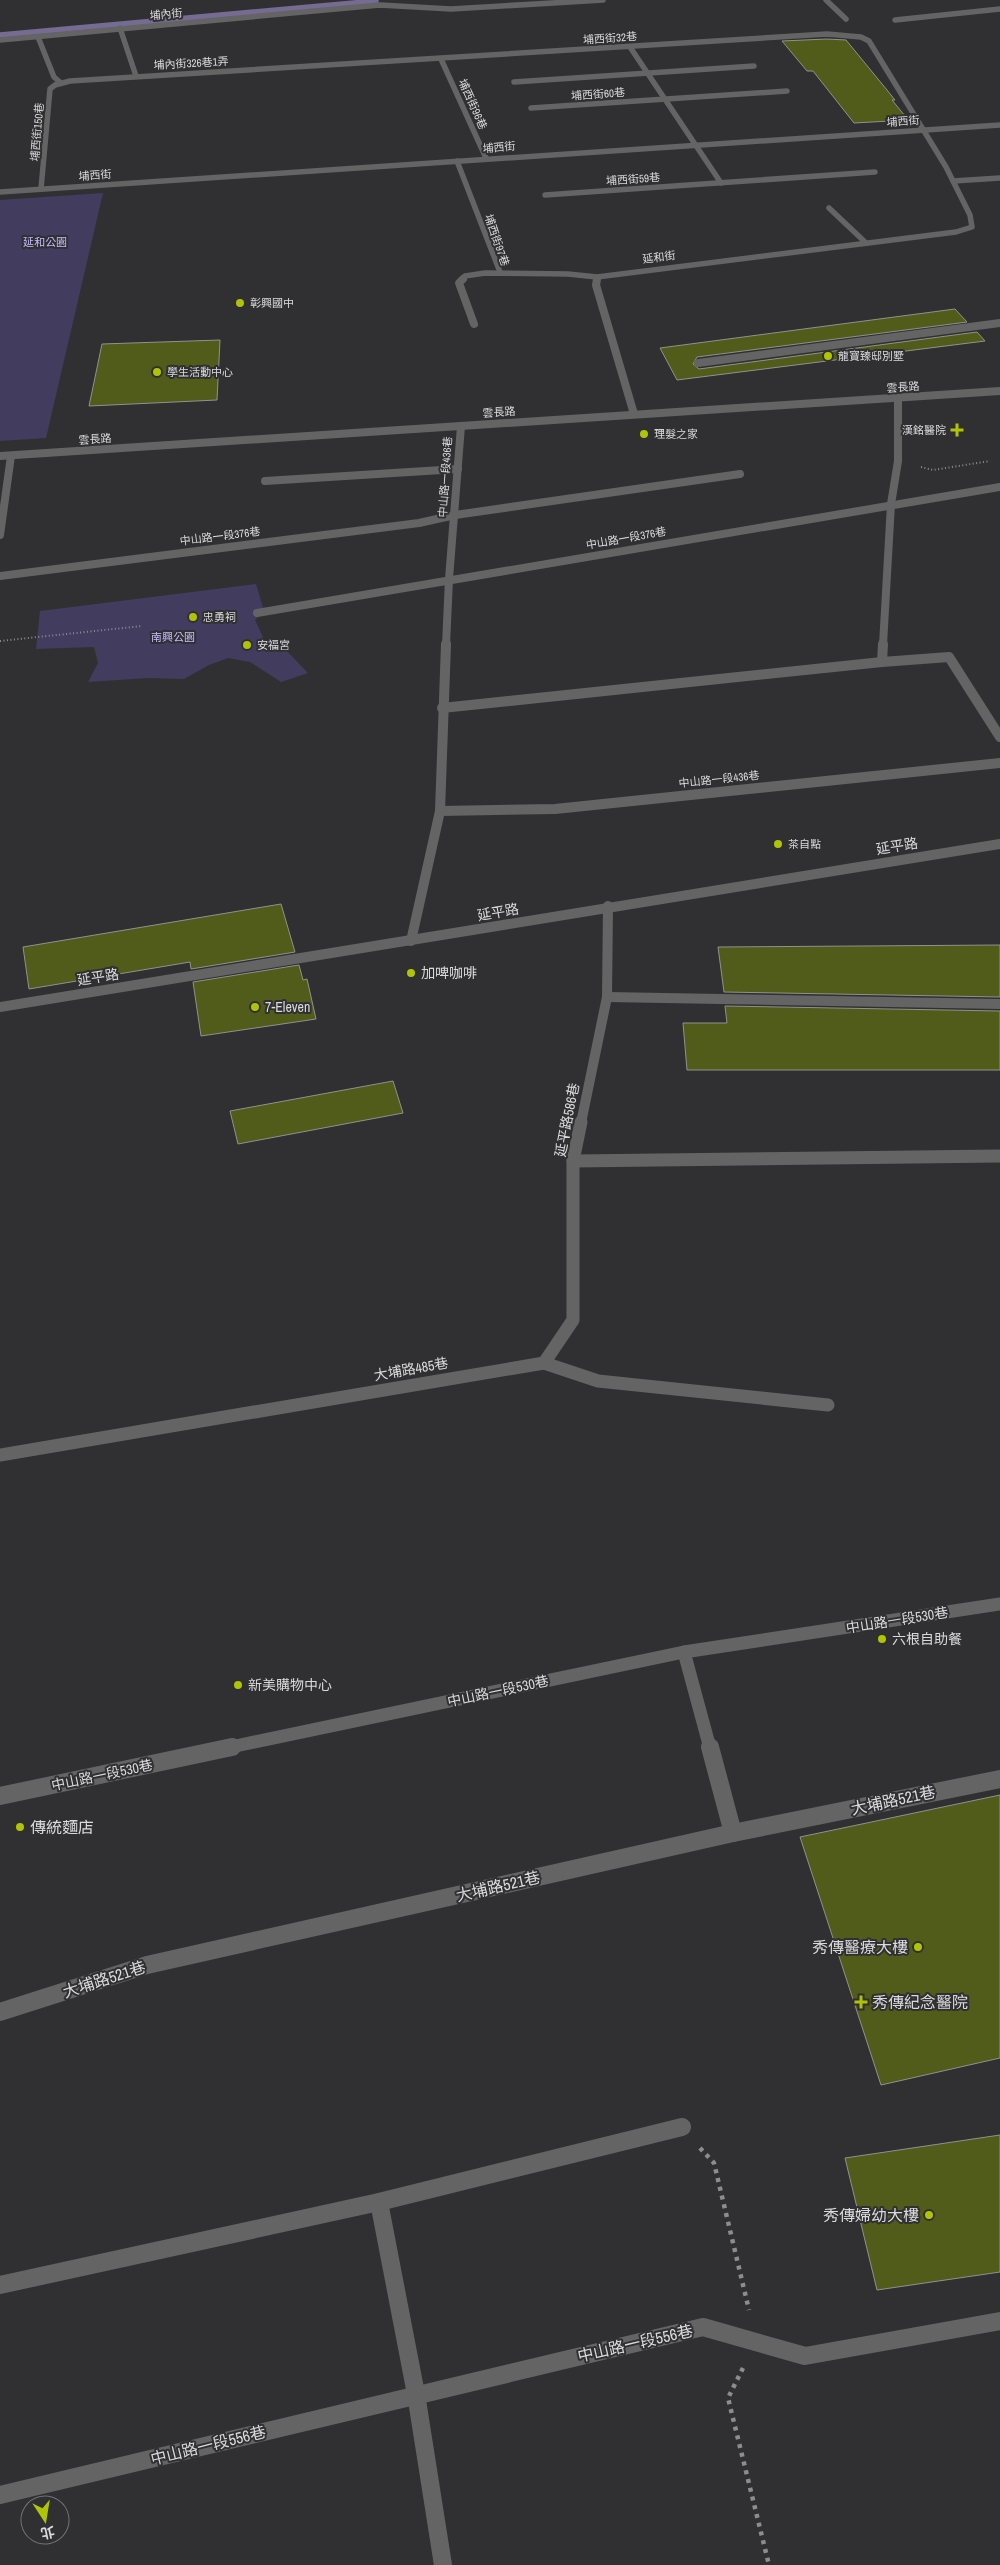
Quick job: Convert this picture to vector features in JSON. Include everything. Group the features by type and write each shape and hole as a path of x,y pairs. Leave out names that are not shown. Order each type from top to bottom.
{"street":[{"name":"埔內街","path":"0,40 380,5 451,9 604,0"},
{"path":"826,0 846,18"},
{"path":"895,20 1000,8 997,0"},
{"path":"120,28 136,76"},
{"name":"埔西街32巷","path":"247,70 827,34 861,37 870,41 923,129"},
{"path":"38,36 54,77 61,83"},
{"path":"630,47 722,183"},
{"name":"埔西街96巷","path":"442,59 486,158"},
{"name":"埔西街60巷","path":"514,82 754,66"},
{"name":"埔內街326巷1弄","path":"61,83 136,76 247,70"},
{"name":"埔西街150巷","path":"42,189 50,89 55,84 61,83"},
{"name":"埔西街60巷","path":"531,108 787,91"},
{"name":"埔西街","path":"0,192 1000,125"},
{"name":"延和街","path":"500,272 518,275 576,272 597,277 956,232 972,227 974,222 971,214 923,129"},
{"name":"埔西街97巷","path":"457,161 500,272 465,276 459,283 474,324"},
{"name":"埔西街59巷","path":"545,195 875,172"},
{"path":"953,181 1000,178"},
{"path":"829,208 865,242"},
{"path":"597,277 596,285 634,414"},
{"path":"698,362 1000,323"},
{"name":"雲長路","path":"0,456 1000,391"},
{"path":"882,662 891,504 898,461 898,399"},
{"name":"中山路一段436巷","path":"411,941 440,811 442,708 460,426"},
{"path":"0,535 11,456"},
{"path":"265,481 458,469"},
{"name":"中山路一段376巷","path":"0,576 419,523 455,515 740,474"},
{"name":"中山路一段376巷","path":"257,613 1000,487"},
{"path":"442,708 882,662 949,657 1000,737"},
{"name":"中山路一段436巷","path":"440,811 555,809 1000,763"},
{"name":"延平路","path":"0,1006 411,941 608,906 1000,844"},
{"name":"延平路586巷","path":"544,1363 573,1320 573,1161 607,997 608,906"},
{"path":"607,997 1000,1004"},
{"path":"573,1161 1000,1156"},
{"name":"大埔路485巷","path":"0,1455 544,1363 598,1381 828,1405"},
{"name":"中山路一段530巷","path":"0,1796 684,1652 1000,1604"},
{"path":"684,1652 733,1833"},
{"name":"大埔路521巷","path":"0,2012 147,1965 733,1833 1000,1779"},
{"path":"0,2285 379,2202 682,2127"},
{"path":"379,2202 416,2394 443,2565"},
{"name":"中山路一段556巷","path":"0,2495 416,2394 703,2327 805,2356 1000,2321"}],"path":[{"path":"933,470 990,461"},
{"path":"0,641 142,626"}],"green space":[{"name":"延和公園","path":"103,193 46,438 0,441 0,200"},
{"name":"南興公園","path":"256,584 264,611 255,620 269,650 285,649 308,673 281,682 250,662 228,658 209,665 184,679 148,678 88,682 98,663 94,647 36,649 40,611"}],"building":[{"path":"846,40 895,100 892,100 905,116 888,117 890,121 854,123 813,71 807,71 782,41"},
{"path":"955,309 967,322 697,357 693,364 699,369 977,332 985,341 677,380 660,348"},
{"name":"學生活動中心","path":"220,340 217,400 89,406 102,344"},
{"path":"281,904 295,952 191,969 190,962 29,989 23,947"},
{"path":"1000,945 1000,997 724,992 718,947"},
{"name":"7-Eleven","path":"299,965 303,980 307,979 316,1019 201,1036 193,982"},
{"path":"725,1006 1000,1011 1000,1070 687,1070 683,1023 727,1023"},
{"path":"393,1081 403,1113 238,1144 230,1111"},
{"name":"秀傳醫療大樓","path":"1000,1795 1000,2058 881,2085 800,1837"},
{"name":"秀傳婦幼大樓","path":"1000,2135 1000,2272 877,2290 845,2158"}],"waterway":[{"path":"0,35 376,1"}],"place":[{"name":"彰興國中","path":"240,303"},
{"name":"龍寶臻邸別墅","path":"828,356"},
{"name":"學生活動中心","path":"157,372"},
{"name":"漢銘醫院","path":"957,430"},
{"name":"理髮之家","path":"644,434"},
{"name":"忠勇祠","path":"193,617"},
{"name":"安福宮","path":"247,645"},
{"name":"茶自點","path":"778,844"},
{"name":"加啤咖啡","path":"411,973"},
{"name":"7-Eleven","path":"255,1007"},
{"name":"六根自助餐","path":"882,1639"},
{"name":"新美購物中心","path":"238,1685"},
{"name":"傳統麵店","path":"20,1827"},
{"name":"秀傳醫療大樓","path":"918,1947"},
{"name":"秀傳紀念醫院","path":"861,2002"},
{"name":"秀傳婦幼大樓","path":"929,2215"}]}
